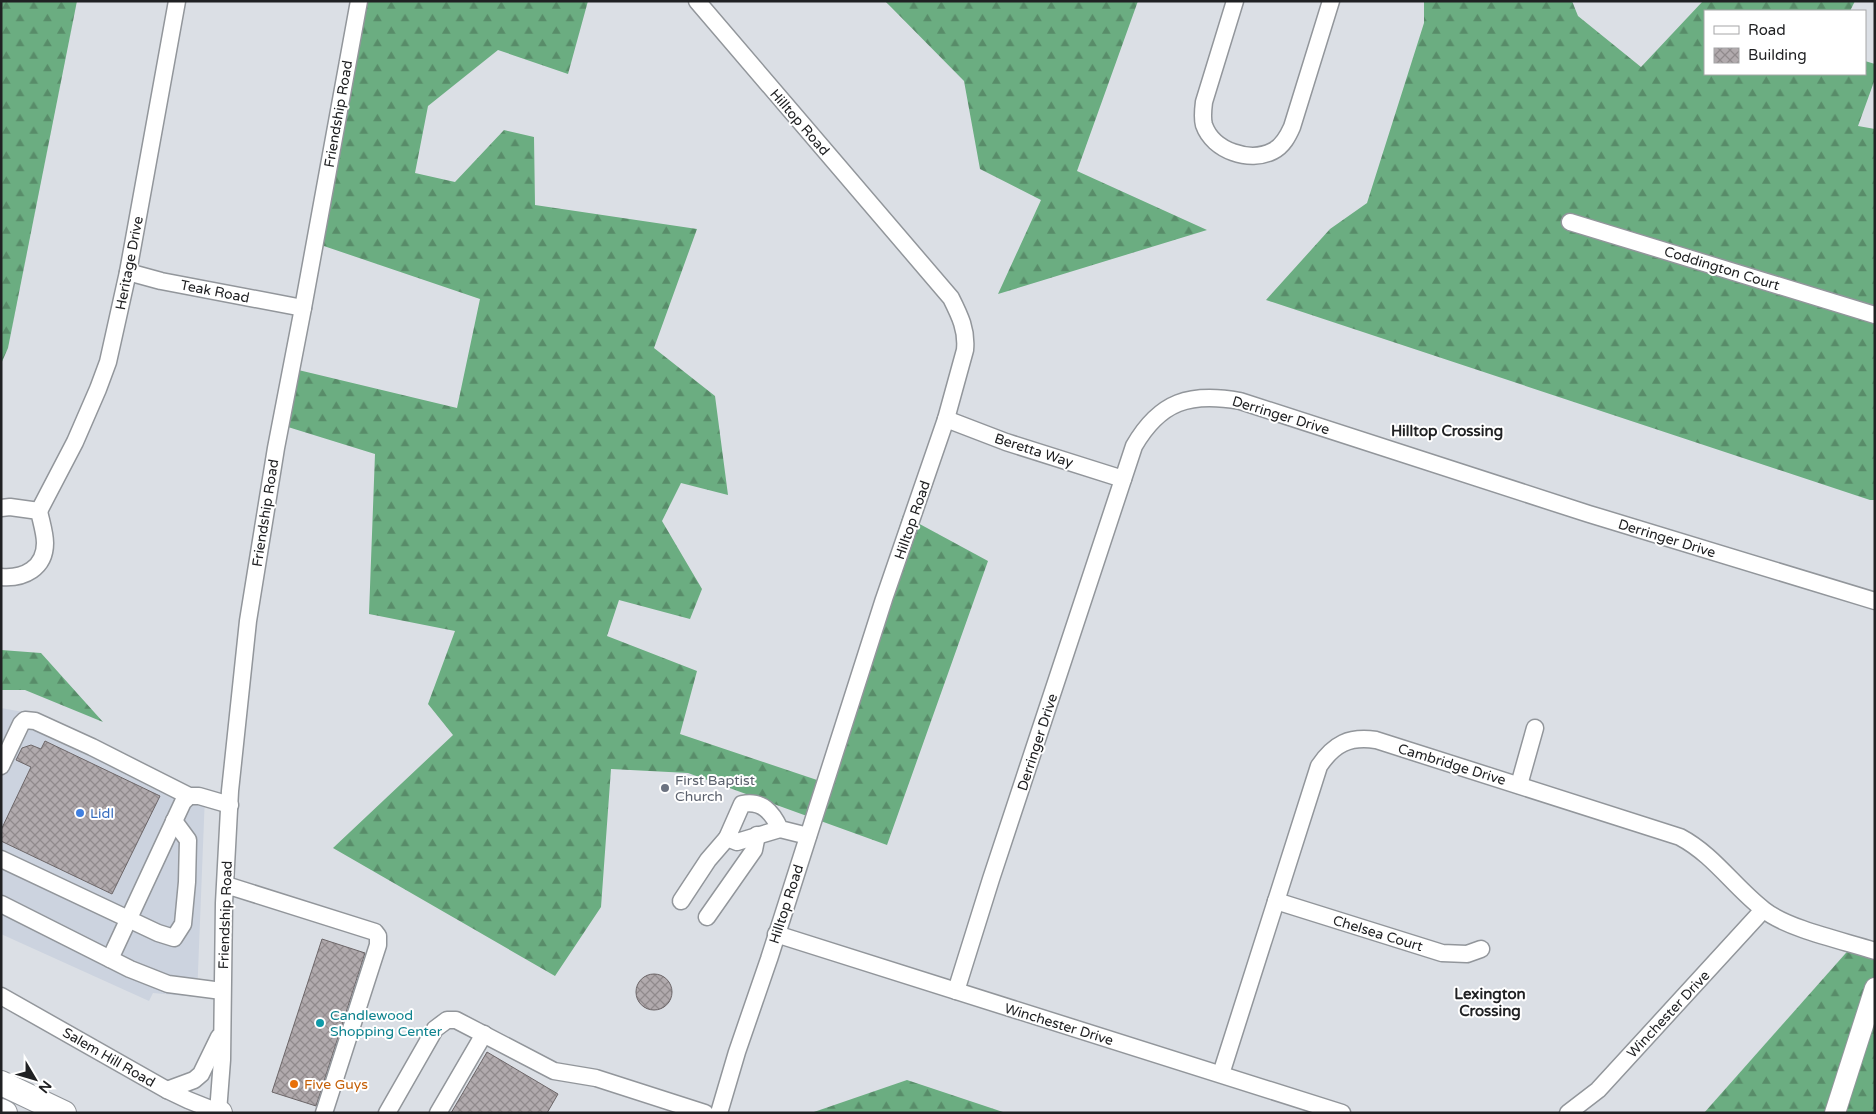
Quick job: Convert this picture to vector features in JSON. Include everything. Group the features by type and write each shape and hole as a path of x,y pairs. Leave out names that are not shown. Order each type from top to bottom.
{"highway":[{"path":"1,1083 64,1113"},
{"path":"1,1111 5,1113"}],"main road":[{"path":"1835,1113 1875,988"}],"street":[{"name":"Heritage Drive","path":"38,511 75,442 98,390 115,333 128,272 177,1"},
{"name":"Friendship Road","path":"219,1112 230,805 253,587 276,448 359,1"},
{"name":"Hilltop Road","path":"697,1 950,298 961,317 965,328 966,341 946,419 884,600 737,1052 719,1113"},
{"path":"1235,1 1204,102 1202,116 1204,126 1209,135 1218,144 1227,150 1252,156 1274,150 1287,138 1332,1"},
{"name":"Coddington Court","path":"1570,222 1875,315"},
{"name":"Teak Road","path":"128,272 161,281 303,308"},
{"name":"Derringer Drive","path":"956,991 1134,446 1144,430 1160,413 1183,401 1202,397 1220,397 1240,401 1598,517 1875,601"},
{"name":"Beretta Way","path":"946,419 1006,442 1123,479"},
{"path":"1,508 10,507 38,511 46,540 41,560 32,570 21,577 1,577"},
{"path":"1,766 20,724 25,720 35,721 92,746 189,796 199,796 230,805"},
{"path":"1519,785 1536,728"},
{"name":"Cambridge Drive","path":"1221,1074 1319,766 1326,756 1340,744 1359,739 1376,740 1680,837 1703,851 1763,910 1778,919 1794,926 1875,951"},
{"path":"110,959 183,802 189,796"},
{"path":"681,900 708,860 727,838 742,804 752,802 766,808 774,816 780,829"},
{"path":"1,859 158,933 174,938 183,924 188,840 174,821"},
{"path":"727,838 737,842 780,829 808,836"},
{"path":"707,917 754,850 758,835"},
{"path":"226,885 375,932 378,936 378,946 324,1113"},
{"name":"Chelsea Court","path":"1276,901 1442,953 1467,954 1480,949"},
{"path":"1,904 130,969 168,984 222,991"},
{"name":"Winchester Drive","path":"1568,1113 1598,1090 1763,910"},
{"name":"Winchester Drive","path":"776,934 1342,1113"},
{"name":"Salem Hill Road","path":"1,996 167,1090 219,1112"},
{"path":"387,1113 435,1029 447,1020 456,1020 554,1071 596,1078 704,1113"},
{"name":"Friendship Road","path":"167,1090 194,1080 201,1074 207,1066 222,1030"},
{"path":"438,1113 484,1034"}],"shaded area":[{"path":"1,708 34,714 176,779 205,795 197,997 153,993 149,1001 1,934"}],"green space":[{"path":"1,1 77,1 8,348 1,364"},
{"path":"356,1 588,1 568,74 498,50 428,106 415,173 455,182 504,130 534,137 535,205 697,229 654,348 715,396 728,495 681,483 662,521 702,589 690,619 619,600 607,636 697,671 680,734 820,781 903,515 988,561 887,845 688,773 611,769 601,907 555,976 333,848 453,735 428,704 455,631 369,614 375,454 275,423 290,368 457,408 480,299 312,242"},
{"path":"885,1 1138,1 1077,171 1207,230 998,294 1041,200 980,169 964,81"},
{"path":"1424,1 1572,1 1578,16 1641,67 1703,1 1855,1 1850,10 1704,10 1704,75 1866,75 1866,61 1875,64 1875,79 1858,126 1875,129 1875,500 1870,500 1266,300 1330,229 1367,203 1424,23"},
{"path":"1,650 41,653 103,722 25,690 1,690"},
{"path":"1853,945 1875,949 1875,1113 1704,1113"},
{"path":"907,1080 1006,1113 811,1113"}],"building":[{"name":"Lidl","path":"45,741 160,796 112,894 1,841 1,830 31,767 16,760 22,748 31,745 41,749"},
{"name":"Candlewood Shopping Center","path":"322,939 365,953 316,1106 272,1092"},
{"path":"654,974 667,979 672,992 667,1005 654,1010 641,1005 636,992 641,979"},
{"path":"487,1052 558,1094 547,1113 451,1113"}],"place":[{"name":"First Baptist Church","path":"665,788"},
{"name":"Lidl","path":"80,813"},
{"name":"Candlewood Shopping Center","path":"320,1023"},
{"name":"Five Guys","path":"294,1084"}],"district":[{"name":"Hilltop Crossing","path":"1447,431"},
{"name":"Lexington Crossing","path":"1490,1002"}]}
